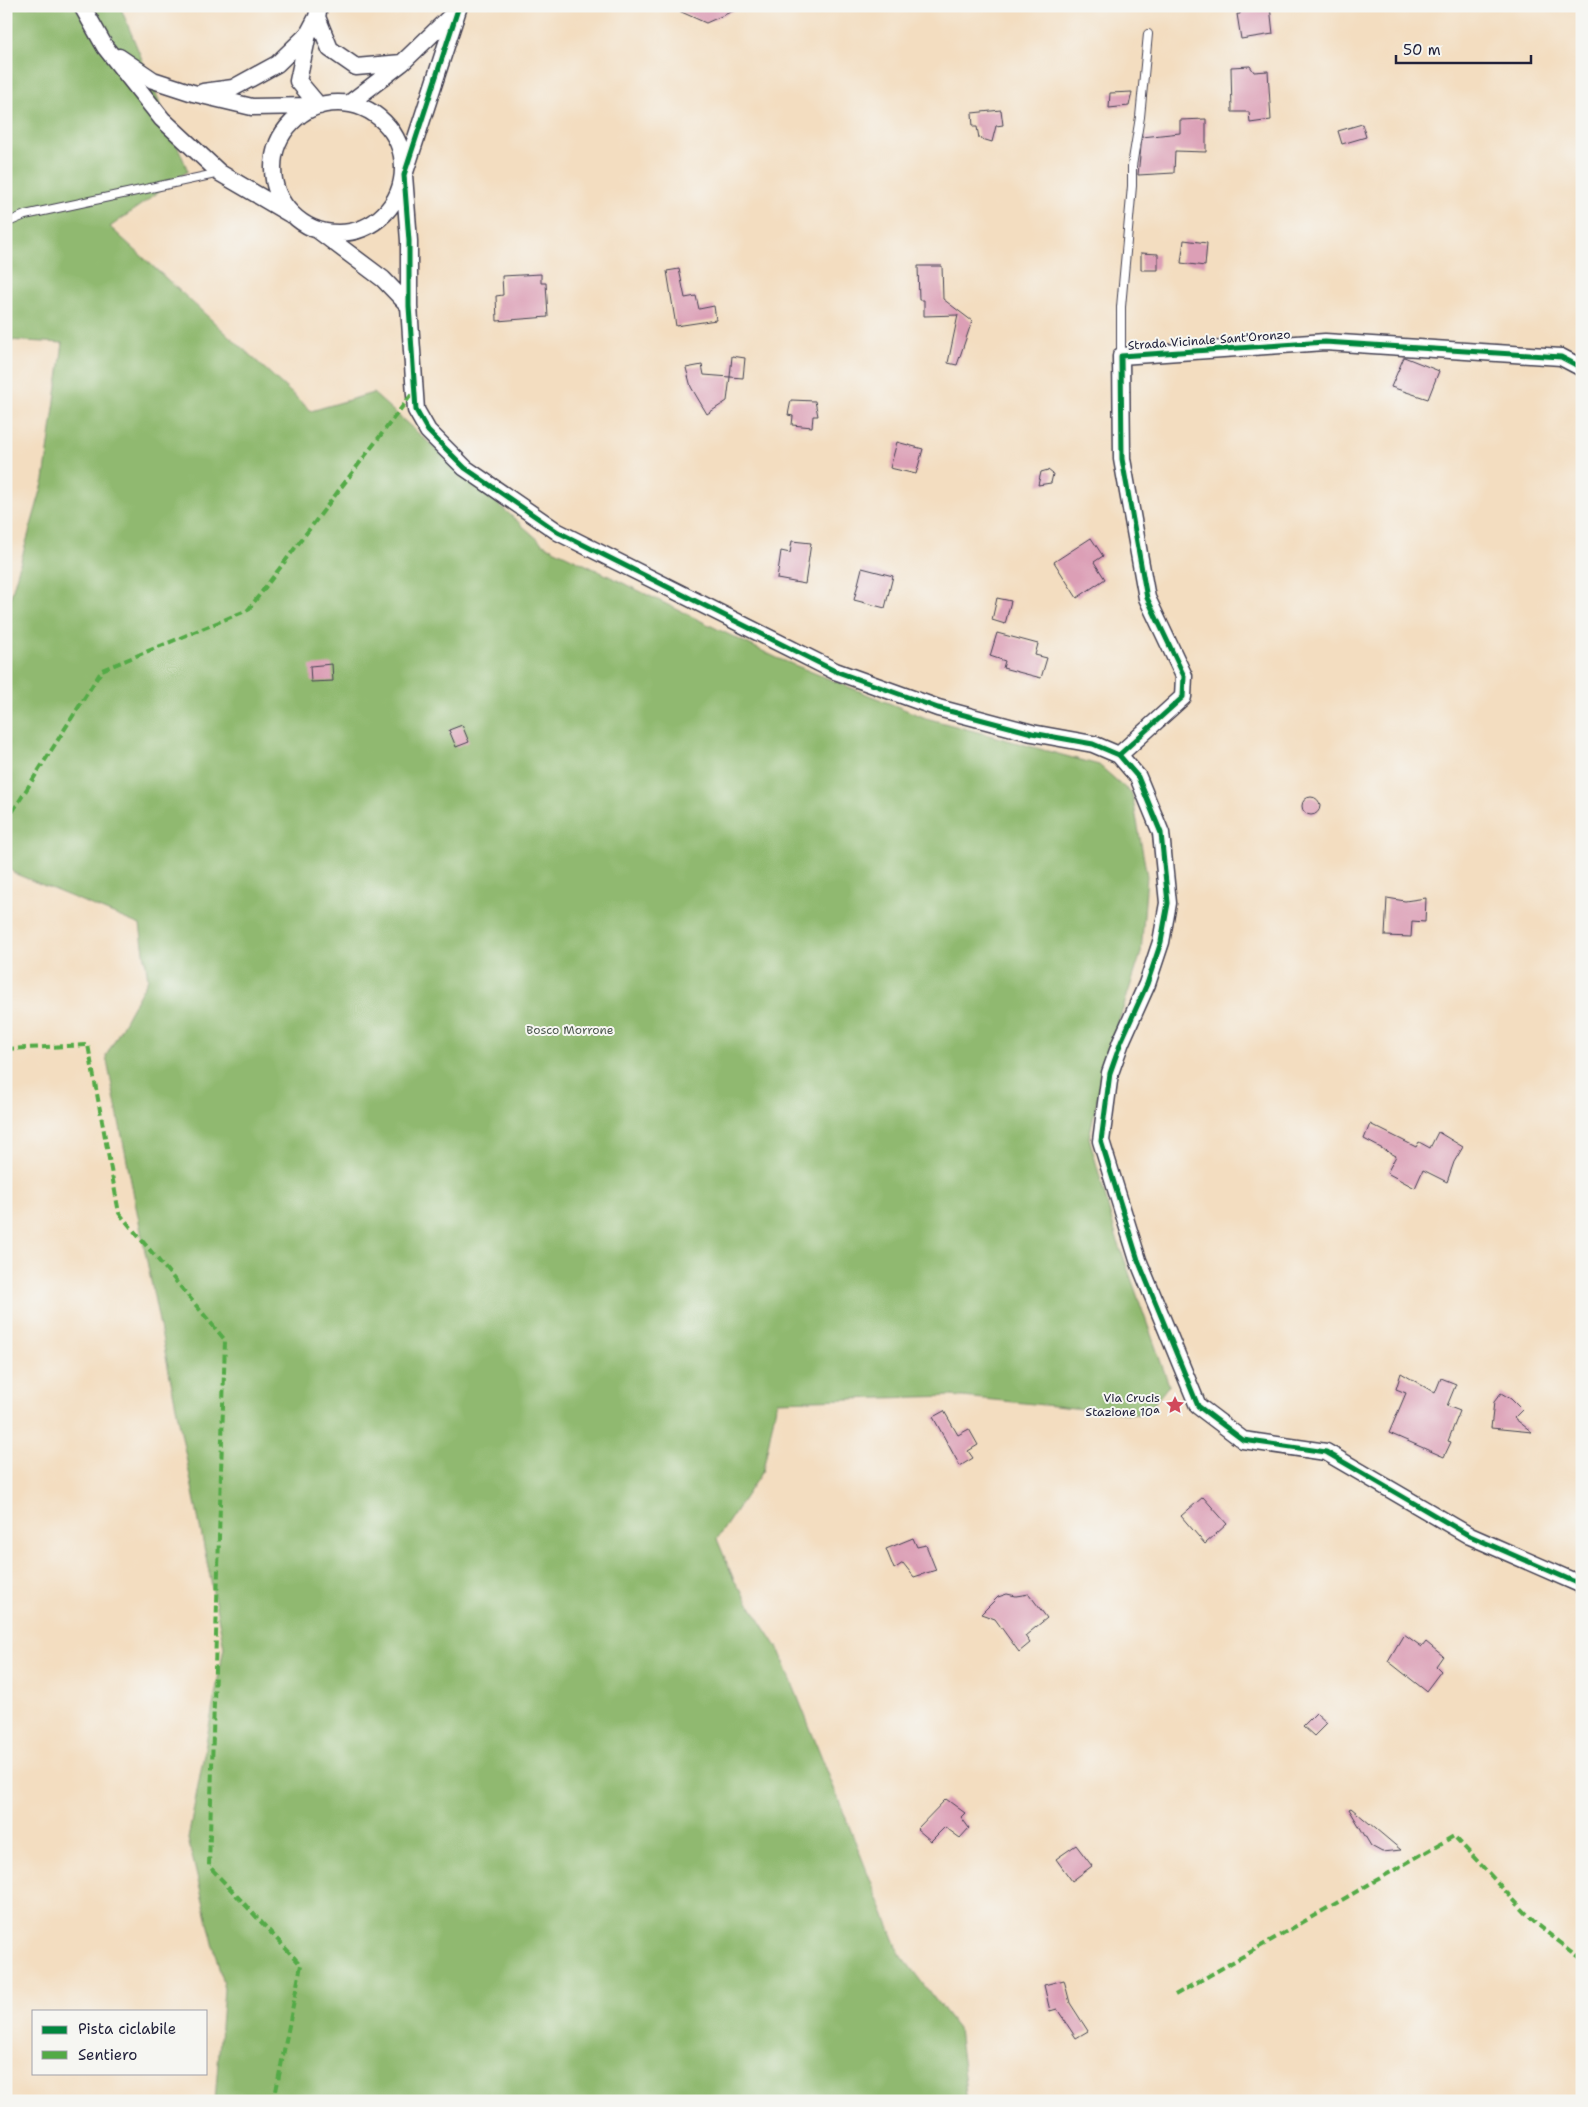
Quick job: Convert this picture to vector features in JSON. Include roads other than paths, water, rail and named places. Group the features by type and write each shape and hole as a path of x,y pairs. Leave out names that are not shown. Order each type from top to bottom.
{"street":[{"path":"82,6 105,47 162,120 220,173 307,224 340,233 362,230 392,207 458,8"},
{"path":"105,47 154,80 193,94 252,107 319,106 351,102 402,63 458,8"},
{"path":"318,12 330,49 356,67 402,63"},
{"path":"318,12 308,34 298,81 319,106"},
{"path":"193,94 233,88 278,64 308,34"},
{"path":"351,102 369,110 394,138 403,155 409,241 409,306 416,410 428,431 465,468 558,532 834,671 938,708 1032,733 1093,744 1119,755 1138,777 1161,833 1168,903 1161,942 1147,984 1121,1042 1110,1073 1101,1141 1138,1260 1198,1406 1244,1440 1326,1452 1470,1536 1582,1585"},
{"path":"319,106 301,116 285,130 278,142 273,164 275,185 284,205 383,279 409,306"},
{"name":"Strada Vicinale Sant'Oronzo","path":"1119,755 1183,696 1184,676 1146,598 1122,459 1121,356 1325,342 1561,357 1582,368"}],"lane":[{"path":"1121,356 1121,306 1132,186 1132,166 1140,117 1148,34"},
{"path":"6,223 25,215 220,173"}],"place":[{"name":"Via Crucis Stazione 10ª","path":"1175,1405"}],"park label":[{"name":"Bosco Morrone","path":"570,1030"}]}
